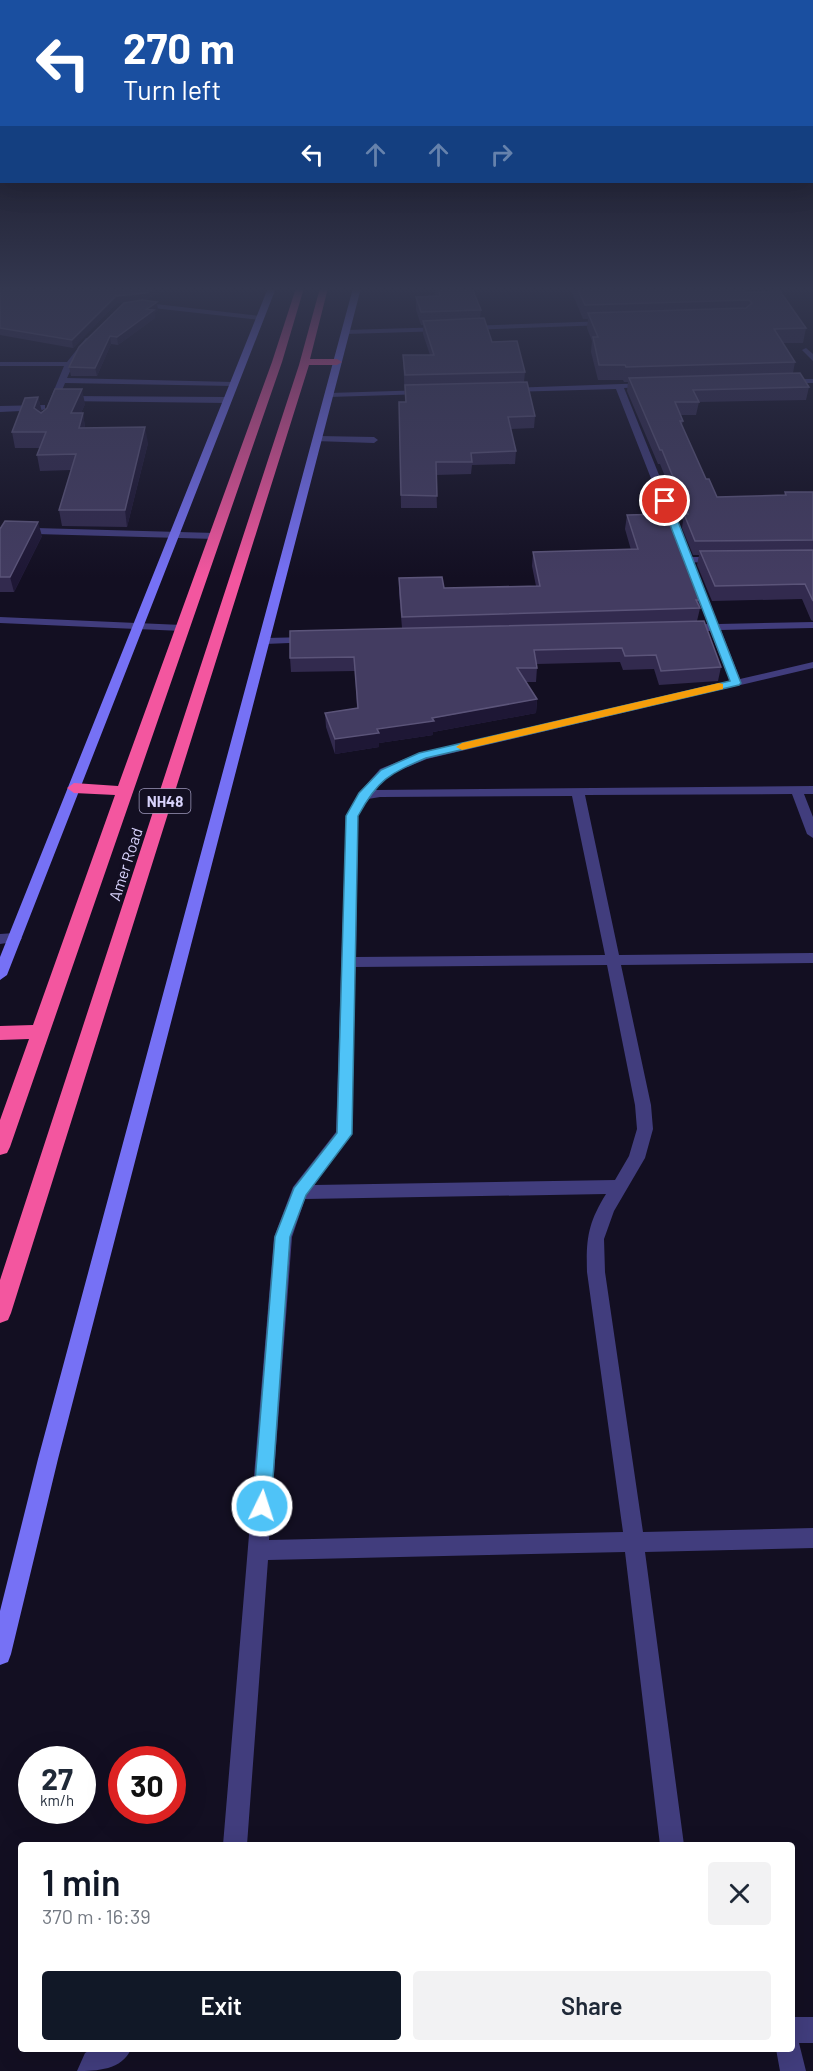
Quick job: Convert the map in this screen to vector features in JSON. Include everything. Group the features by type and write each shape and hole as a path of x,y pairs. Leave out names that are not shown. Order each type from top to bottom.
{"highway":[{"name":"Amer Road","path":"0,1147 269,385"},
{"name":"Amer Road","path":"0,1313 298,385"},
{"path":"74,788 124,791"},
{"path":"0,1033 40,1032"}],"street":[{"path":"51,407 60,385"},
{"path":"0,975 7,939 74,788 233,385"},
{"path":"0,1654 48,1459 332,385"},
{"path":"503,390 652,385"},
{"path":"619,386 736,683"},
{"path":"329,395 433,392"},
{"path":"0,409 227,400"},
{"path":"318,439 374,440"},
{"path":"0,530 215,536"},
{"path":"684,551 733,560"},
{"path":"0,620 182,628"},
{"path":"678,629 813,625"},
{"path":"265,641 323,640"},
{"path":"235,1842 283,1237 299,1192 344,1134 352,816 363,796 384,772 423,756 813,665"},
{"path":"363,796 380,793 578,794 813,790"},
{"path":"797,791 813,834"},
{"path":"578,794 643,1105 645,1129 637,1158 606,1209 595,1239 596,1272 634,1542 672,1842"},
{"path":"348,962 813,958"},
{"path":"299,1192 620,1187"},
{"path":"258,1550 813,1538"},
{"path":"795,2031 813,2030"},
{"path":"90,2071 94,2062 112,2052"},
{"path":"790,2052 793,2071"}],"building":[{"path":"405,385 528,385 535,416 508,417 516,451 471,453 472,462 436,462 437,496 401,495 399,402 406,402"},
{"path":"632,385 807,385 809,387 693,390 699,402 675,402 683,421 680,421 706,479 709,479 717,497 813,492 813,540 695,541 684,514 688,514 662,450 660,450"},
{"path":"55,389 82,389 71,413 83,413 79,428 145,427 125,510 59,510 76,454 37,455 46,432 12,432 25,398 38,397 34,408 41,413 47,408"},
{"path":"670,514 699,587 697,587 702,600 696,600 700,608 402,617 399,578 442,577 444,588 540,586 533,552 638,549 627,515"},
{"path":"5,521 38,522 10,577 0,577 0,529"},
{"path":"813,550 813,601 805,584 715,586 700,551"},
{"path":"704,621 721,667 661,671 656,655 625,656 622,648 534,650 537,668 517,668 537,699 432,718 434,721 377,729 379,733 335,739 325,713 358,708 354,657 290,658 290,631"}],"slow traffic":[{"path":"462,747 719,687"}],"route":[{"path":"262,1506 283,1237 299,1192 344,1134 352,816 357,804 384,772 423,756 736,683 665,501"}]}
